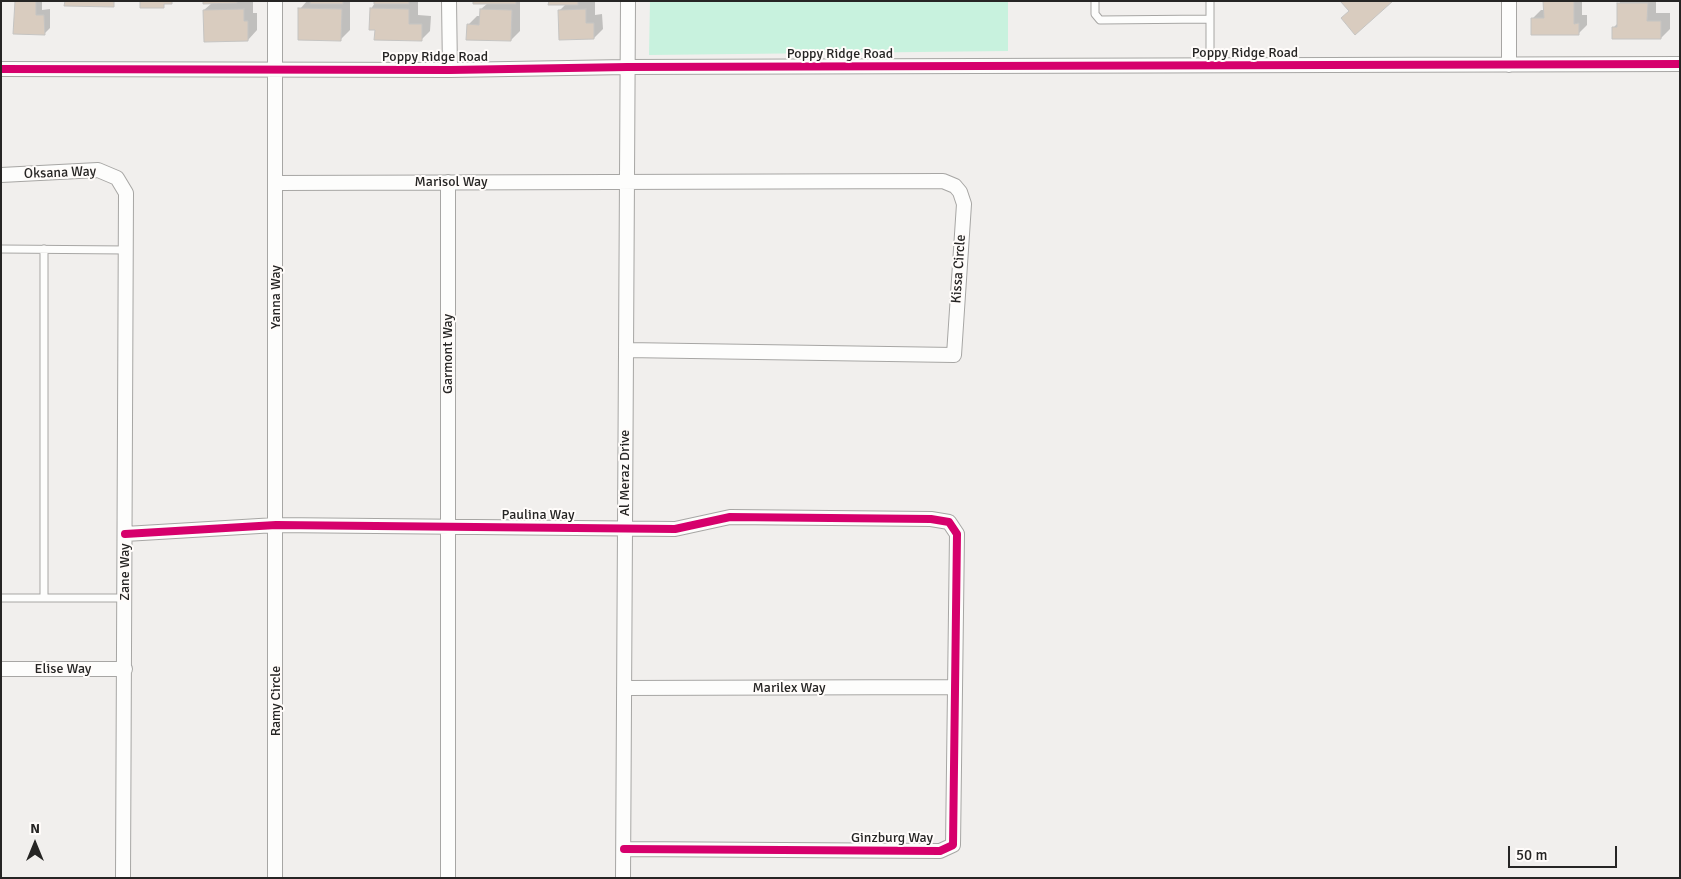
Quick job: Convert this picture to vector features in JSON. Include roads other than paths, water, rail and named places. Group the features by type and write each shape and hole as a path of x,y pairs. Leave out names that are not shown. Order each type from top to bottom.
{"street":[{"name":"Yanna Way","path":"275,1 276,525"},
{"path":"449,1 450,70"},
{"name":"Al Meraz Drive","path":"623,878 628,1"},
{"path":"1508,1 1509,65"},
{"name":"Poppy Ridge Road","path":"1,69 450,70 627,67 1680,64"},
{"name":"Oksana Way","path":"1,175 98,170 117,178"},
{"name":"Zane Way","path":"117,178 126,192 127,201 123,878"},
{"name":"Kissa Circle","path":"626,350 954,355 964,204 960,192 955,186 943,181 627,182"},
{"name":"Garmont Way","path":"448,182 448,526"},
{"name":"Marisol Way","path":"276,183 627,182"},
{"name":"Paulina Way","path":"125,534 276,525 674,528 730,517 931,519 949,522"},
{"name":"Ginzburg Way","path":"624,849 946,850 953,845 957,534 949,522"},
{"name":"Ramy Circle","path":"276,525 276,878"},
{"path":"448,526 448,878"},
{"name":"Elise Way","path":"1,669 125,669"},
{"name":"Marilex Way","path":"624,688 954,687"}],"lane":[{"path":"1095,1 1095,14 1100,20 1210,19"},
{"path":"1210,1 1210,66"},
{"path":"1,249 127,250"},
{"path":"44,249 44,598"},
{"path":"1,598 125,598"}]}
